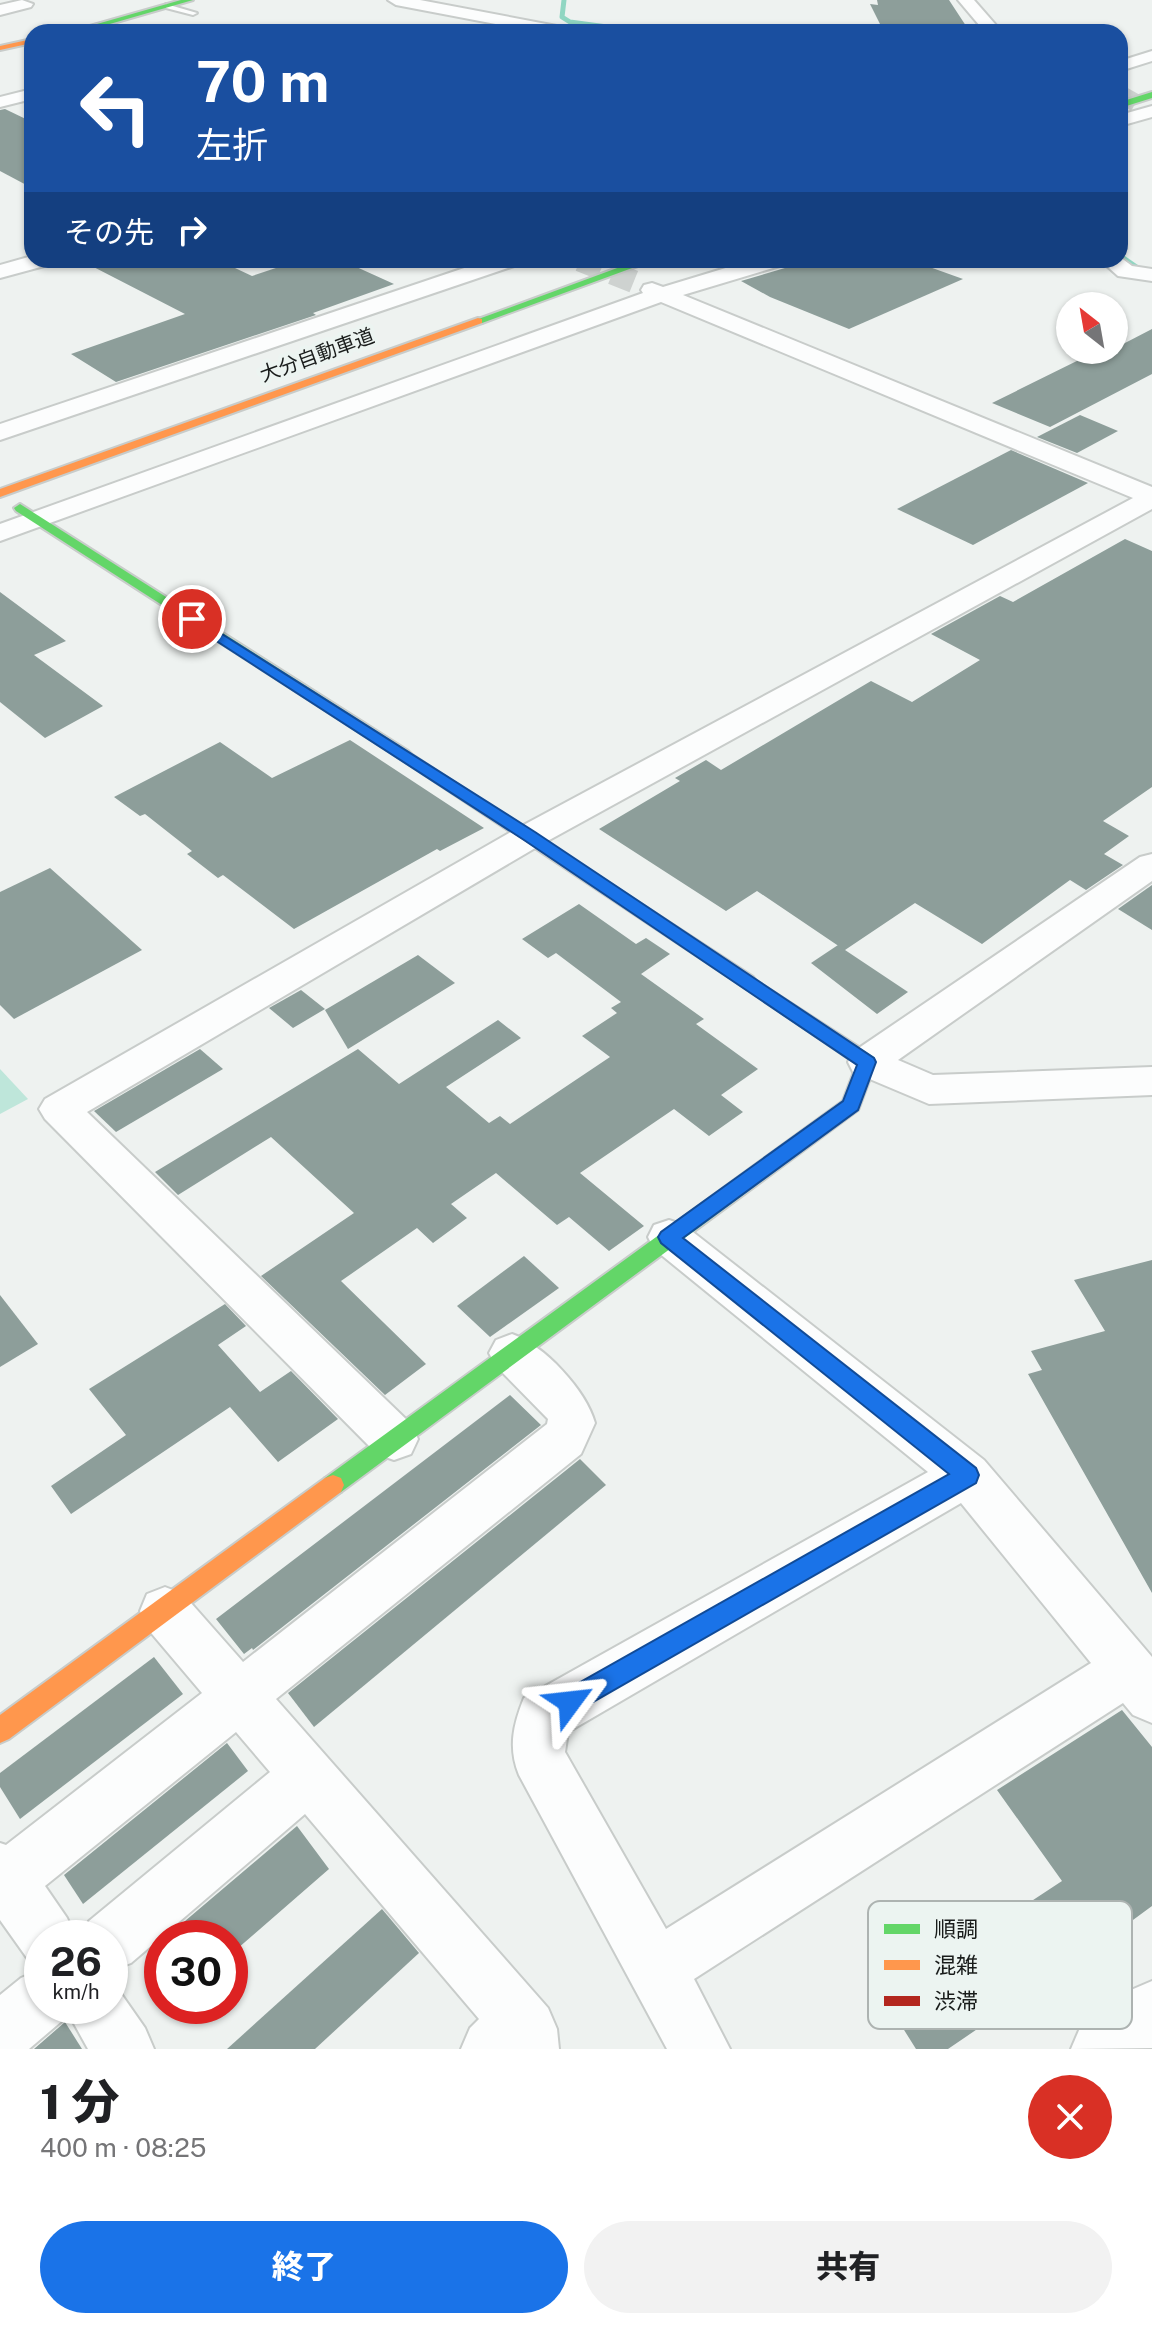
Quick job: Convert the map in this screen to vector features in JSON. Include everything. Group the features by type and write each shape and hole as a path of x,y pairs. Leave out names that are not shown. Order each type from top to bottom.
{"main road":[{"path":"103,24 169,6 191,6"},
{"path":"0,48 24,43"},
{"path":"1128,88 1152,81"},
{"path":"1128,106 1150,107"},
{"name":"大分自動車道","path":"405,327 573,268"},
{"name":"大分自動車道","path":"0,493 627,268"},
{"path":"0,1730 851,1105 867,1062 530,836 28,514"}],"street":[{"path":"396,0 520,24"},
{"path":"966,0 987,24"},
{"path":"0,10 25,4"},
{"path":"1128,64 1152,56"},
{"path":"0,102 24,96"},
{"path":"1128,117 1150,107"},
{"path":"0,272 24,265"},
{"path":"0,432 485,268"},
{"path":"0,533 28,514 662,294 748,268"},
{"path":"1122,268 1143,274"},
{"path":"637,283 1152,497"},
{"path":"394,1439 59,1109 530,836 1152,497"},
{"path":"867,1062 1152,865"},
{"path":"867,1062 929,1090 1152,1081"},
{"path":"656,1969 1140,1683 967,1475 669,1237"},
{"path":"33,1920 2,1879 239,1697 564,1439 572,1423 568,1409 512,1353"},
{"path":"700,2049 538,1756 543,1717 967,1475"},
{"path":"165,1611 308,1776 513,2040"},
{"path":"128,1927 308,1776"},
{"path":"1132,2026 1152,2011"},
{"path":"0,2034 24,2014"},
{"path":"107,2024 124,2049"},
{"path":"1101,2049 1128,2029"}],"green space":[{"path":"0,1069 28,1099 0,1114"}],"building":[{"path":"877,0 949,0 965,24 880,24 870,4 878,5"},
{"path":"5,109 24,118 24,184 0,171 0,110"},
{"path":"96,268 235,268 252,276 276,268 359,268 394,284 313,313 316,315 116,382 71,354 185,314"},
{"path":"785,268 932,268 963,279 849,329 770,297 741,281"},
{"path":"1152,329 1152,374 1050,427 992,403 1071,364 1128,364 1128,341"},
{"path":"1080,415 1118,431 1077,453 1037,437"},
{"path":"1011,450 1088,483 973,545 897,509"},
{"path":"1125,539 1152,551 1152,787 1103,821 1129,836 1104,854 1123,865 1086,890 1070,880 982,944 915,903 845,950 908,992 877,1014 811,963 838,945 757,891 726,911 599,829 680,781 675,778 706,760 721,770 871,681 912,702 980,660 931,634 1000,596 1013,602"},
{"path":"0,592 66,641 34,655 103,706 45,738 0,702"},
{"path":"350,740 484,828 440,851 437,849 294,929 223,875 218,878 187,854 192,851 145,814 140,816 114,797 220,742 272,778"},
{"path":"50,868 142,950 14,1019 0,1005 0,892"},
{"path":"1152,885 1152,930 1118,909"},
{"path":"579,904 636,944 646,938 670,954 641,974 704,1019 696,1024 758,1069 721,1095 743,1112 709,1136 674,1109 580,1173 644,1226 609,1251 569,1217 557,1225 496,1173 451,1204 467,1218 433,1243 417,1228 341,1281 426,1364 385,1395 261,1276 354,1213 271,1137 178,1195 155,1172 358,1049 399,1084 498,1020 521,1038 446,1087 489,1123 500,1116 510,1124 610,1057 582,1036 617,1013 611,1008 621,1002 556,953 548,958 522,939"},
{"path":"418,955 455,983 348,1049 325,1010"},
{"path":"301,990 325,1009 293,1028 269,1008"},
{"path":"200,1049 223,1069 116,1132 94,1111"},
{"path":"524,1256 559,1288 490,1337 457,1306"},
{"path":"1152,1260 1152,1593 1028,1374 1042,1370 1031,1351 1105,1331 1074,1280"},
{"path":"0,1295 38,1344 0,1367"},
{"path":"225,1304 246,1326 218,1345 260,1392 291,1371 338,1419 278,1462 230,1407 71,1514 51,1486 126,1435 89,1389"},
{"path":"510,1395 541,1425 244,1654 216,1619"},
{"path":"580,1459 606,1485 314,1727 288,1693"},
{"path":"154,1657 183,1694 20,1819 0,1787 0,1773"},
{"path":"1122,1710 1152,1747 1152,1906 1132,1921 1132,1901 1032,1901 1062,1881 997,1790"},
{"path":"227,1743 248,1771 83,1904 64,1875"},
{"path":"297,1826 329,1869 248,1939 248,1920 186,1920"},
{"path":"382,1909 419,1953 315,2049 227,2049"},
{"path":"66,2024 82,2049 34,2049"},
{"path":"903,2029 977,2029 948,2049 916,2049"}],"waterway":[{"path":"564,0 562,17 570,22 585,24"},
{"path":"1128,262 1152,279"}],"tunnel":[{"path":"1128,99 1143,107"},
{"path":"600,268 637,283"}],"traffic: fast":[{"path":"102,24 189,0"},
{"path":"1128,102 1152,95"},
{"path":"478,321 627,268"},
{"path":"20,508 403,754"},
{"path":"333,1485 851,1105 867,1062 747,981"}],"traffic: slow":[{"path":"0,48 24,43"},
{"path":"0,493 478,321"},
{"path":"0,1730 333,1485"}],"traffic: jam":[{"path":"403,754 747,981"}],"route":[{"path":"192,619 530,836 867,1062 851,1105 669,1237 967,1475 570,1702"}]}
